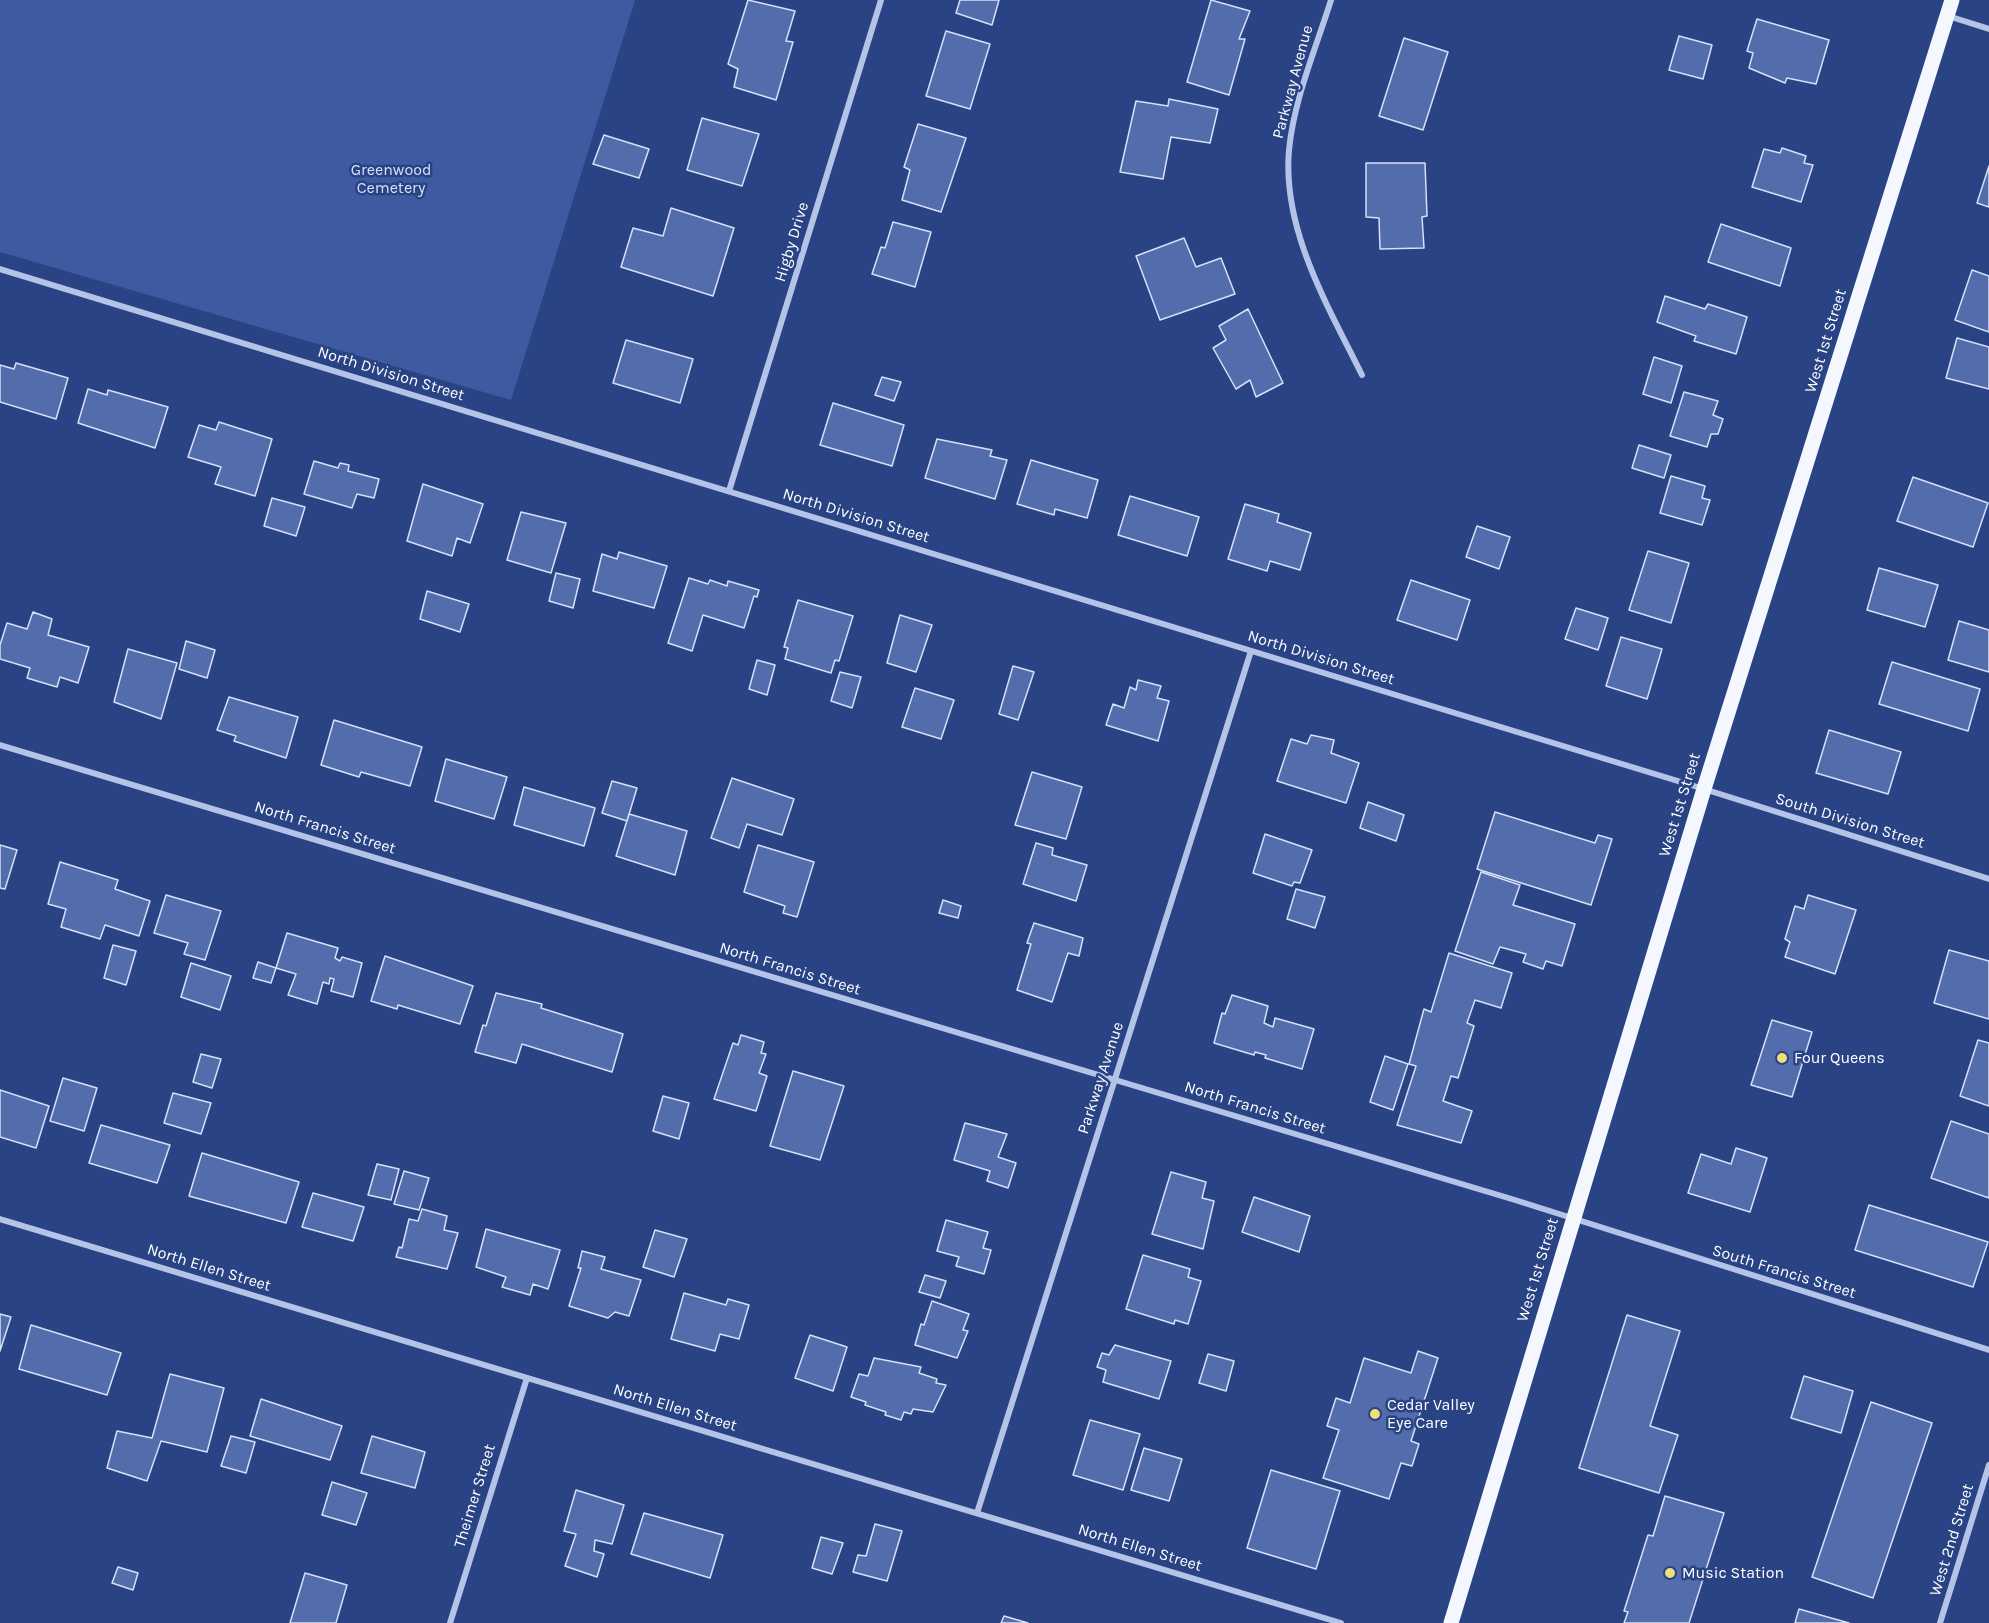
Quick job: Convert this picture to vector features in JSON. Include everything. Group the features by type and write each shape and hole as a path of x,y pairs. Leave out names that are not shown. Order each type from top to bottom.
{"main road":[{"name":"West 1st Street","path":"1451,1623 1571,1220 1704,789 1952,0"}],"street":[{"name":"Higby Drive","path":"729,492 881,0"},
{"name":"Parkway Avenue","path":"1331,0 1296,112 1289,151 1290,192 1310,266 1362,375"},
{"path":"1947,16 1989,29"},
{"name":"North Division Street","path":"0,269 1704,789"},
{"name":"Parkway Avenue","path":"977,1513 1251,651"},
{"name":"North Francis Street","path":"0,745 1515,1200 1571,1220"},
{"name":"South Division Street","path":"1704,789 1989,879"},
{"name":"North Ellen Street","path":"0,1219 1341,1623"},
{"name":"South Francis Street","path":"1571,1220 1989,1350"},
{"name":"Theimer Street","path":"450,1623 526,1378"},
{"name":"West 2nd Street","path":"1940,1623 1989,1465"}],"green space":[{"name":"Greenwood Cemetery","path":"0,0 635,0 511,400 0,252"}],"building":[{"path":"748,0 795,11 786,41 793,42 776,100 734,87 738,69 728,64"},
{"path":"960,0 999,0 992,25 956,13"},
{"path":"1211,0 1250,11 1239,39 1245,39 1229,95 1187,82"},
{"path":"1757,19 1829,40 1816,84 1787,78 1785,83 1749,68 1753,53 1747,51"},
{"path":"946,31 990,44 970,109 926,96"},
{"path":"1679,36 1712,45 1703,79 1669,70"},
{"path":"1404,38 1448,52 1423,130 1379,116"},
{"path":"1169,99 1218,109 1210,143 1171,137 1163,179 1120,172 1136,101 1168,106"},
{"path":"702,118 759,134 742,186 687,170"},
{"path":"918,124 966,138 941,212 902,200 910,170 904,167"},
{"path":"604,135 649,149 639,178 593,164"},
{"path":"1782,148 1806,156 1804,163 1813,165 1801,202 1752,187 1764,149 1780,153"},
{"path":"1366,163 1425,163 1427,216 1422,217 1424,248 1380,249 1379,218 1366,217"},
{"path":"1989,166 1989,207 1977,203"},
{"path":"671,208 734,228 713,296 621,267 633,228 663,236"},
{"path":"893,222 931,232 915,287 872,274 881,247 885,248"},
{"path":"1721,224 1791,248 1780,286 1708,262"},
{"path":"1184,238 1196,267 1221,258 1235,294 1160,320 1136,256"},
{"path":"1972,270 1989,276 1989,332 1955,320"},
{"path":"1665,296 1705,309 1708,304 1747,317 1736,354 1694,341 1696,336 1657,322"},
{"path":"1248,309 1283,383 1256,397 1250,380 1236,389 1213,348 1226,340 1219,326"},
{"path":"1957,338 1989,347 1989,389 1946,378"},
{"path":"626,340 693,359 680,403 613,383"},
{"path":"1654,357 1682,366 1671,403 1643,394"},
{"path":"16,363 68,378 56,419 0,402 0,365 14,369"},
{"path":"882,377 901,382 894,401 875,395"},
{"path":"88,389 107,395 108,390 168,407 155,448 78,423"},
{"path":"1684,392 1718,401 1713,415 1723,419 1718,434 1711,434 1707,447 1670,436"},
{"path":"833,403 904,425 892,466 820,445"},
{"path":"219,422 272,439 255,496 215,484 221,467 188,457 199,425 216,430"},
{"path":"937,439 992,450 990,456 1007,460 995,499 925,478"},
{"path":"1639,445 1671,455 1664,478 1632,468"},
{"path":"1031,460 1098,480 1087,518 1055,509 1054,515 1017,504"},
{"path":"314,461 338,468 340,463 349,465 348,471 379,479 374,498 357,494 352,508 304,494"},
{"path":"1671,476 1705,486 1702,498 1710,500 1702,525 1660,513"},
{"path":"1913,477 1988,503 1973,547 1897,521"},
{"path":"423,484 483,504 470,543 457,538 452,556 407,541"},
{"path":"1130,496 1199,517 1187,556 1118,535"},
{"path":"272,498 305,507 296,536 264,526"},
{"path":"1245,504 1279,514 1277,522 1311,533 1300,570 1270,561 1267,571 1228,559"},
{"path":"521,512 566,523 551,573 507,560"},
{"path":"1477,526 1510,537 1499,569 1466,557"},
{"path":"1648,551 1689,563 1671,623 1629,610"},
{"path":"619,552 667,566 654,608 593,591 602,554 617,559"},
{"path":"1879,568 1938,585 1925,627 1867,610"},
{"path":"556,573 580,579 573,608 549,601"},
{"path":"689,578 708,584 710,580 727,586 728,581 759,590 757,597 754,596 744,628 703,615 692,651 668,643"},
{"path":"1411,580 1470,600 1457,640 1397,620"},
{"path":"427,591 469,604 460,632 420,619"},
{"path":"798,600 853,616 839,661 835,660 831,673 785,659 788,648 784,647"},
{"path":"1576,608 1608,618 1598,650 1565,639"},
{"path":"33,612 52,619 48,635 89,647 78,683 60,677 57,687 27,678 30,668 0,659 0,645 7,623 27,629"},
{"path":"900,615 932,625 916,672 887,663"},
{"path":"1959,621 1989,630 1989,672 1948,660"},
{"path":"1621,637 1662,649 1647,699 1606,686"},
{"path":"186,641 215,650 207,678 179,669"},
{"path":"128,649 177,663 161,719 114,702"},
{"path":"757,660 775,665 767,695 749,689"},
{"path":"1892,662 1980,689 1968,731 1879,704"},
{"path":"1013,666 1034,672 1018,720 999,714"},
{"path":"840,672 861,677 852,708 831,701"},
{"path":"1138,680 1161,686 1157,698 1169,701 1158,741 1106,725 1113,704 1124,708 1130,687 1136,690"},
{"path":"915,688 954,700 941,739 902,727"},
{"path":"229,697 298,717 286,758 234,741 236,736 217,730"},
{"path":"334,720 422,747 410,786 361,772 359,777 321,765"},
{"path":"1829,730 1901,752 1888,794 1816,773"},
{"path":"1311,735 1334,740 1331,753 1359,763 1346,803 1277,781 1291,739 1307,744"},
{"path":"446,759 507,777 494,819 435,801"},
{"path":"1032,772 1082,787 1066,839 1015,825"},
{"path":"732,778 794,799 782,835 747,824 739,848 711,838"},
{"path":"612,781 637,788 627,821 602,813"},
{"path":"524,787 595,808 584,846 514,825"},
{"path":"1368,802 1404,815 1396,841 1360,828"},
{"path":"1495,812 1595,843 1598,835 1612,839 1591,905 1477,869"},
{"path":"629,814 687,831 675,875 616,856"},
{"path":"1265,834 1312,850 1300,883 1294,882 1292,886 1253,873"},
{"path":"1036,843 1053,848 1052,855 1087,865 1076,901 1023,884"},
{"path":"0,845 17,850 5,889 0,888"},
{"path":"758,845 814,862 797,917 783,913 785,906 744,892"},
{"path":"60,862 118,880 115,889 150,901 139,936 105,925 100,939 61,927 66,909 48,904"},
{"path":"1481,872 1520,885 1513,905 1575,924 1562,966 1546,961 1543,969 1523,962 1526,954 1500,947 1493,964 1455,951"},
{"path":"1296,889 1325,897 1315,928 1287,919"},
{"path":"166,895 221,911 205,960 184,954 188,943 154,933"},
{"path":"1808,895 1856,910 1835,974 1785,957 1790,942 1785,939 1795,906 1804,909"},
{"path":"943,900 961,906 958,918 939,913"},
{"path":"1034,923 1083,938 1079,956 1068,953 1052,1002 1017,990 1031,944 1027,943"},
{"path":"287,933 338,948 335,958 340,961 342,957 362,963 353,997 331,991 334,979 330,978 329,984 323,982 317,1004 288,995 296,974 276,968"},
{"path":"113,945 136,951 126,985 104,978"},
{"path":"1949,950 1989,961 1989,1019 1934,1003"},
{"path":"1449,953 1512,973 1501,1008 1475,1000 1467,1023 1474,1026 1458,1078 1451,1076 1443,1101 1472,1111 1461,1143 1397,1125 1416,1066 1409,1064 1424,1009 1431,1012"},
{"path":"385,956 473,986 460,1024 398,1005 397,1009 371,1001"},
{"path":"258,962 276,968 271,983 253,978"},
{"path":"191,963 231,976 220,1010 181,997"},
{"path":"496,993 542,1004 541,1008 623,1034 612,1072 522,1044 516,1063 475,1052"},
{"path":"1232,995 1268,1006 1264,1023 1273,1027 1275,1018 1314,1029 1302,1069 1265,1058 1266,1055 1255,1052 1254,1055 1214,1043 1222,1013 1225,1014"},
{"name":"Four Queens","path":"1772,1020 1812,1032 1792,1097 1751,1085"},
{"path":"741,1035 764,1042 761,1053 766,1054 759,1073 767,1076 756,1111 714,1099 733,1043 738,1045"},
{"path":"1978,1040 1989,1043 1989,1106 1960,1096"},
{"path":"201,1054 221,1059 212,1088 193,1082"},
{"path":"1385,1056 1408,1064 1393,1110 1370,1102"},
{"path":"793,1071 844,1086 820,1160 770,1146"},
{"path":"63,1078 97,1088 84,1131 50,1121"},
{"path":"0,1090 49,1106 36,1148 0,1137"},
{"path":"173,1093 211,1103 201,1134 164,1123"},
{"path":"663,1096 689,1103 679,1139 653,1131"},
{"path":"1951,1121 1989,1134 1989,1198 1931,1178"},
{"path":"965,1123 1007,1134 998,1157 1016,1163 1008,1188 987,1181 990,1171 954,1160"},
{"path":"101,1125 170,1145 157,1183 89,1163"},
{"path":"1736,1148 1767,1158 1750,1212 1688,1193 1701,1154 1731,1164"},
{"path":"202,1153 299,1182 286,1223 189,1196"},
{"path":"377,1164 399,1169 391,1200 368,1195"},
{"path":"404,1171 429,1178 419,1210 394,1204"},
{"path":"1171,1172 1206,1182 1202,1198 1214,1201 1203,1249 1152,1234"},
{"path":"313,1193 364,1207 353,1241 302,1227"},
{"path":"1254,1197 1310,1216 1299,1252 1242,1232"},
{"path":"1869,1205 1988,1242 1973,1287 1855,1250"},
{"path":"422,1209 447,1216 444,1230 458,1233 447,1269 396,1257 399,1247 402,1248 409,1219 418,1221"},
{"path":"946,1220 988,1232 983,1248 991,1250 984,1274 956,1266 959,1257 937,1251"},
{"path":"486,1229 560,1250 548,1289 533,1284 530,1295 502,1287 506,1277 476,1267"},
{"path":"655,1230 687,1239 674,1277 643,1267"},
{"path":"582,1251 605,1257 601,1269 641,1280 629,1316 615,1312 608,1318 569,1306 581,1268 578,1268"},
{"path":"1143,1255 1190,1269 1188,1277 1201,1281 1188,1324 1175,1320 1174,1324 1126,1309"},
{"path":"925,1275 946,1281 940,1298 919,1292"},
{"path":"684,1293 726,1305 728,1299 749,1305 739,1339 720,1334 715,1351 671,1339"},
{"path":"932,1301 969,1314 963,1330 968,1331 957,1358 915,1345 921,1324 924,1325"},
{"path":"0,1314 11,1317 0,1351"},
{"path":"1627,1315 1680,1331 1650,1426 1678,1435 1659,1493 1579,1468"},
{"path":"31,1325 121,1353 107,1395 19,1369"},
{"path":"810,1335 847,1347 833,1391 795,1378"},
{"path":"1115,1345 1171,1361 1159,1399 1103,1382 1106,1370 1097,1367 1102,1353 1109,1355"},
{"name":"Cedar Valley Eye Care","path":"1418,1351 1438,1358 1411,1441 1419,1444 1412,1466 1401,1463 1389,1499 1323,1478 1339,1430 1327,1426 1336,1398 1350,1403 1364,1358 1411,1373"},
{"path":"1208,1354 1234,1361 1226,1391 1199,1383"},
{"path":"874,1358 921,1367 919,1373 937,1379 936,1383 946,1385 933,1412 913,1409 911,1414 904,1412 901,1420 885,1415 886,1412 865,1405 866,1402 851,1397 859,1374 868,1376"},
{"path":"170,1374 224,1388 207,1452 161,1441 147,1481 107,1468 117,1431 152,1438"},
{"path":"1804,1376 1853,1391 1841,1433 1791,1418"},
{"path":"261,1399 342,1426 330,1460 250,1436"},
{"path":"1871,1402 1932,1423 1873,1598 1812,1577"},
{"path":"1090,1420 1140,1434 1123,1490 1073,1475"},
{"path":"231,1436 255,1442 246,1473 221,1466"},
{"path":"372,1436 425,1452 415,1488 361,1473"},
{"path":"1144,1448 1182,1459 1169,1501 1131,1490"},
{"path":"1271,1470 1340,1491 1316,1569 1247,1548"},
{"path":"332,1482 367,1493 356,1525 322,1515"},
{"path":"576,1490 624,1505 612,1544 595,1540 594,1551 604,1554 597,1577 565,1566 576,1534 564,1531"},
{"name":"Music Station","path":"1665,1496 1724,1513 1689,1623 1624,1623 1628,1612 1624,1611 1648,1535 1653,1536"},
{"path":"644,1513 723,1535 710,1578 631,1554"},
{"path":"875,1524 902,1531 887,1581 853,1572 858,1555 866,1556"},
{"path":"821,1537 843,1543 832,1574 812,1568"},
{"path":"118,1567 138,1573 133,1590 112,1583"},
{"path":"305,1573 347,1585 336,1623 290,1623"},
{"path":"1799,1609 1849,1623 1795,1623"},
{"path":"1004,1616 1028,1623 1001,1623"}],"place":[{"name":"Four Queens","path":"1782,1058"},
{"name":"Cedar Valley Eye Care","path":"1375,1414"},
{"name":"Music Station","path":"1670,1573"}]}
